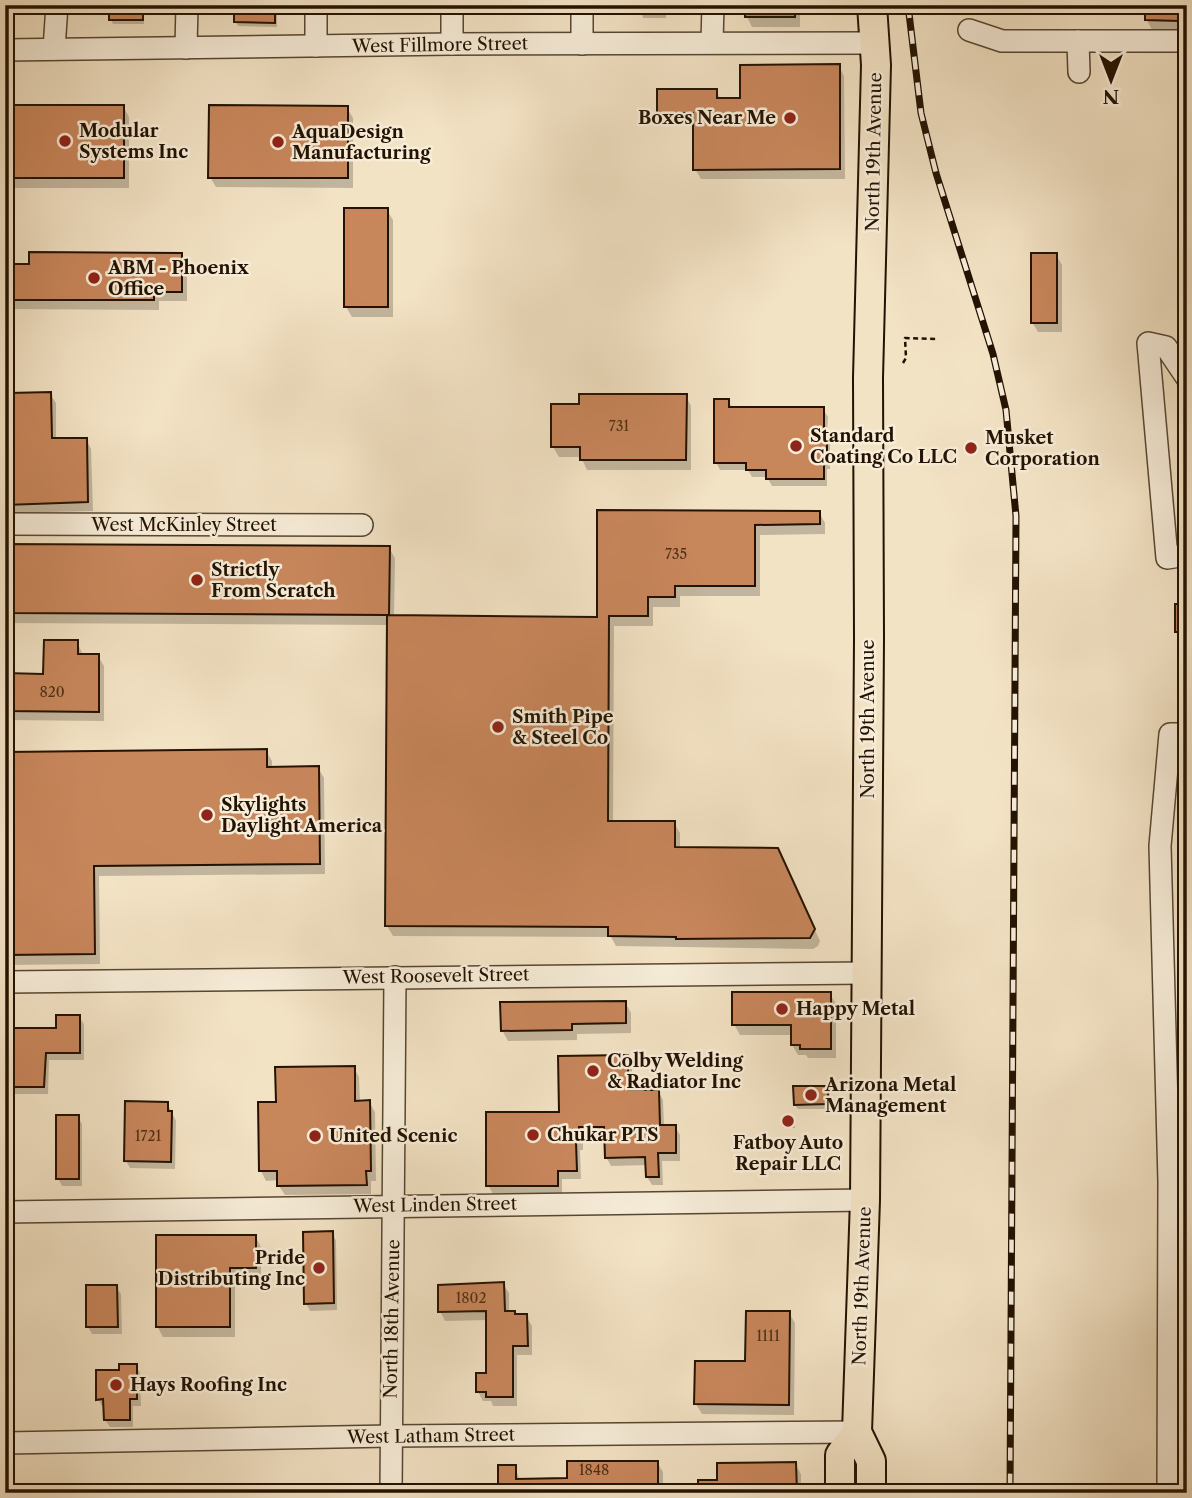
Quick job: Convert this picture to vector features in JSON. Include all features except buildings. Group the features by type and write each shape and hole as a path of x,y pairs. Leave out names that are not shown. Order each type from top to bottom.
{"main road":[{"name":"North 19th Avenue","path":"871,1493 872,1461 856,1432 865,1200 868,378 876,65 872,5"},
{"name":"North 19th Avenue","path":"840,1493 840,1455 856,1432"}],"street":[{"path":"54,49 57,5"},
{"path":"186,48 187,5"},
{"path":"316,5 316,46"},
{"path":"452,5 452,44"},
{"path":"582,5 582,44"},
{"path":"712,42 713,5"},
{"path":"969,30 1002,41 1187,41"},
{"path":"1078,41 1079,72"},
{"name":"West Fillmore Street","path":"5,50 452,44 874,43"},
{"path":"1187,378 1166,346 1148,343 1167,558 1187,555"},
{"name":"West McKinley Street","path":"5,524 362,525"},
{"path":"1168,1493 1168,1182 1160,846 1170,734 1187,734"},
{"name":"West Roosevelt Street","path":"5,982 867,973"},
{"name":"North 18th Avenue","path":"391,1493 396,977"},
{"name":"West Linden Street","path":"5,1212 865,1200"},
{"name":"West Latham Street","path":"5,1443 856,1432"}],"path":[{"path":"903,363 906,358 905,338 936,339"}],"railway":[{"path":"908,5 921,113 936,173 993,354 1006,410 1016,516 1010,1493"}],"place":[{"name":"Boxes Near Me","path":"790,118"},
{"name":"Modular Systems Inc","path":"65,141"},
{"name":"AquaDesign Manufacturing","path":"278,142"},
{"name":"ABM - Phoenix Office","path":"94,278"},
{"name":"Standard Coating Co LLC","path":"796,446"},
{"name":"Musket Corporation","path":"971,448"},
{"name":"Strictly From Scratch","path":"197,580"},
{"name":"Smith Pipe & Steel Co","path":"498,727"},
{"name":"Skylights Daylight America","path":"207,815"},
{"name":"Happy Metal","path":"782,1009"},
{"name":"Colby Welding & Radiator Inc","path":"593,1071"},
{"name":"Arizona Metal Management","path":"811,1095"},
{"name":"Fatboy Auto Repair LLC","path":"788,1121"},
{"name":"Chukar PTS","path":"533,1135"},
{"name":"United Scenic","path":"315,1136"},
{"name":"Pride Distributing Inc","path":"319,1268"},
{"name":"Hays Roofing Inc","path":"116,1385"}]}
